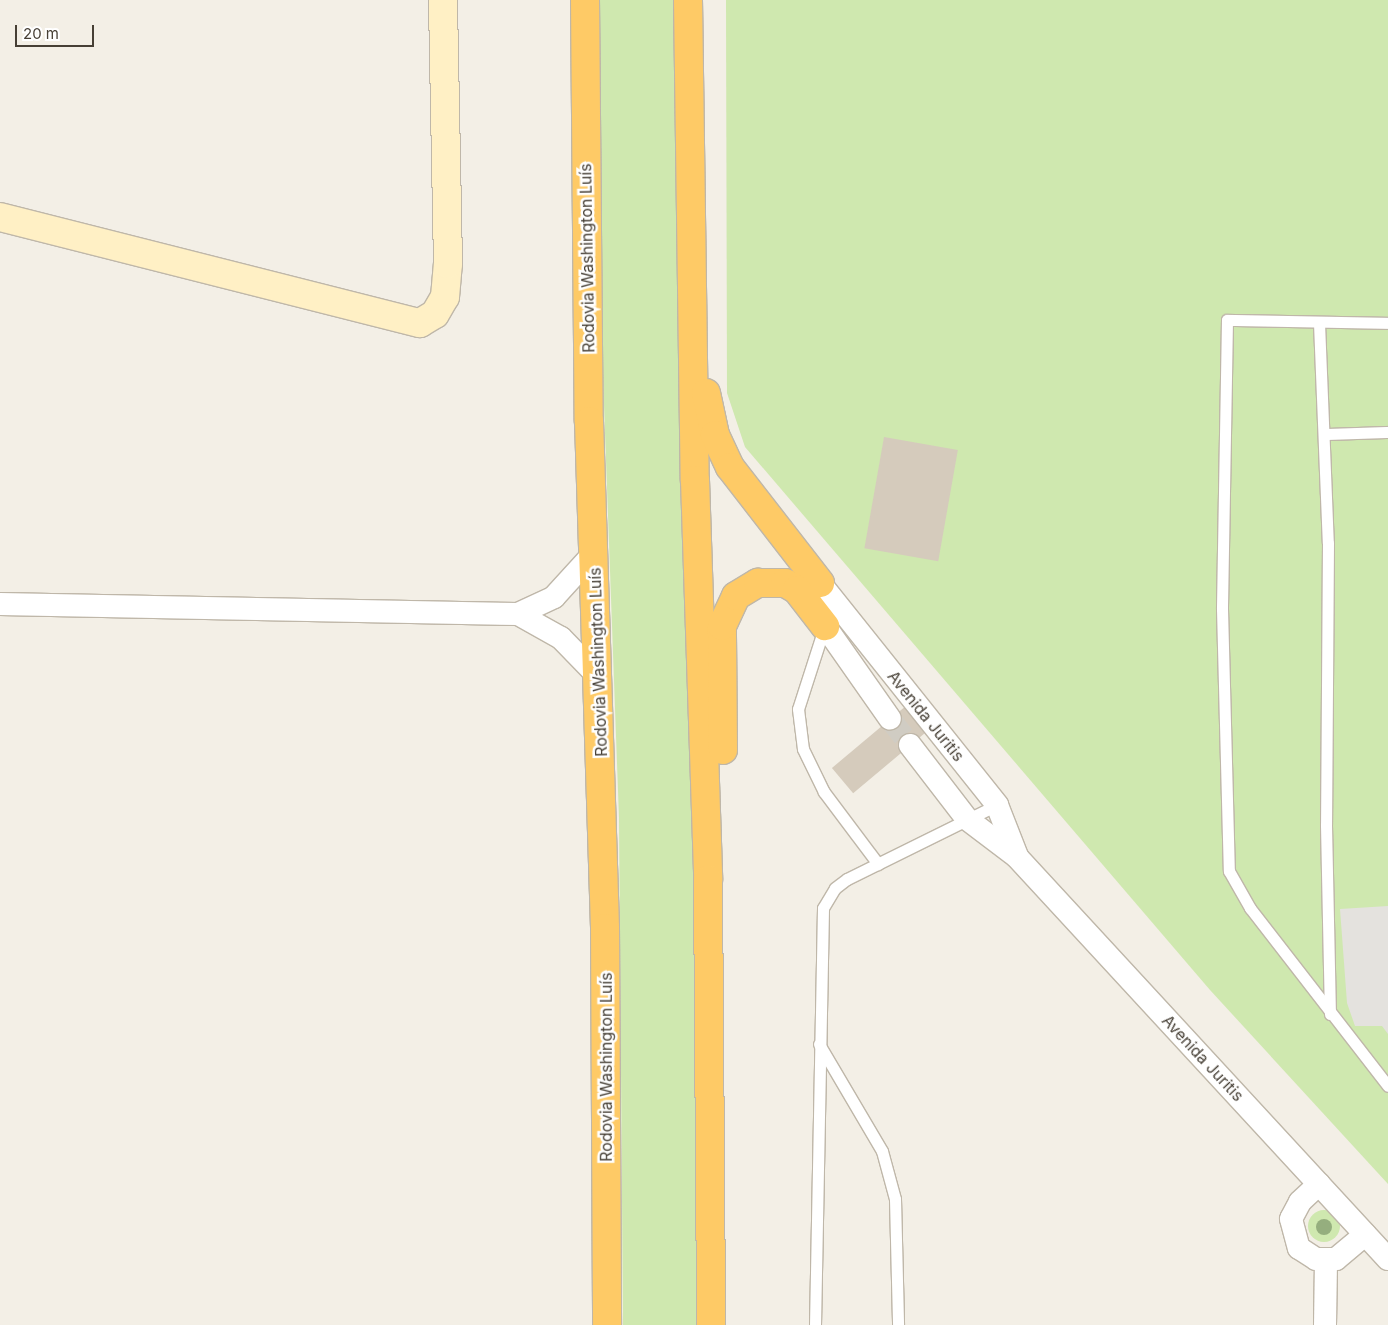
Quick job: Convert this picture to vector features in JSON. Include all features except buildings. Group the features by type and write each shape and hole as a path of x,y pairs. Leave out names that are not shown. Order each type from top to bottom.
{"highway":[{"path":"566,0 572,247 589,420"},
{"name":"Rodovia Washington Luís","path":"585,0 589,420 595,552 606,928 607,1325"},
{"path":"688,0 690,217 708,880 711,1325"},
{"path":"690,217 704,277 706,402 715,435 744,488 820,583"},
{"path":"709,1060 725,900 723,618 743,590 775,580 797,590 825,626"}],"street":[{"path":"0,217 420,323 435,314 445,297 448,264 442,0"},
{"path":"0,604 518,614 554,597 595,552"},
{"name":"Avenida Juritis","path":"820,583 997,805 1017,857"},
{"path":"518,614 561,638 598,676"},
{"name":"Avenida Juritis","path":"825,626 890,719"},
{"name":"Avenida Juritis","path":"910,745 967,820 1017,857 1388,1260"},
{"path":"1319,1184 1294,1210 1291,1230 1298,1248 1326,1261 1345,1254 1365,1235"},
{"path":"1325,1325 1326,1261"}],"lane":[{"path":"1388,323 1227,320 1222,609 1225,848 1238,891 1330,1014 1388,1086"},
{"path":"1319,323 1326,434 1330,1014"},
{"path":"1326,434 1388,432"},
{"path":"820,583 825,626 798,709 802,749 824,792 878,864"},
{"path":"815,1325 823,908 840,883 997,805"},
{"path":"819,1044 882,1151 895,1199 898,1325"}],"green space":[{"path":"597,0 675,0 679,355 695,811 698,1325 623,1325 619,818 603,378"},
{"path":"726,0 1388,0 1388,1184 1210,990 745,447 727,393"},
{"path":"1324,1210 1330,1211 1335,1215 1339,1220 1339,1232 1335,1237 1330,1241 1324,1242 1318,1241 1313,1237 1309,1232 1308,1226 1309,1220 1313,1215 1318,1211"}],"shaded area":[{"path":"1388,906 1388,1034 1382,1026 1355,1026 1347,1003 1340,909"}],"tunnel":[{"path":"890,719 910,745"}]}
